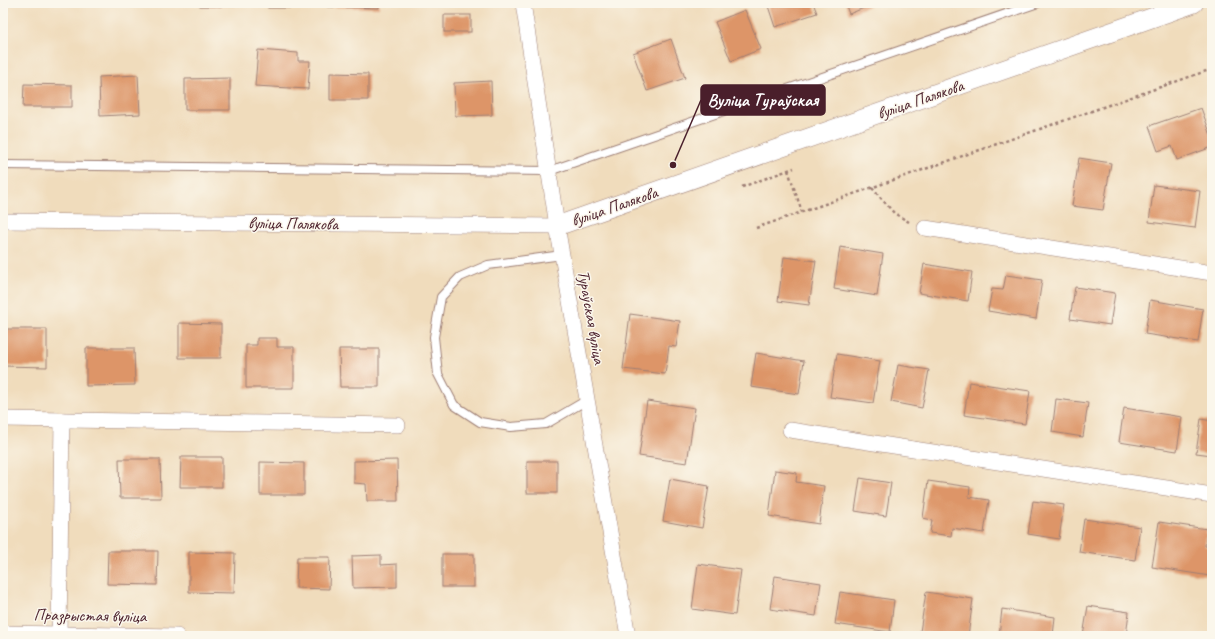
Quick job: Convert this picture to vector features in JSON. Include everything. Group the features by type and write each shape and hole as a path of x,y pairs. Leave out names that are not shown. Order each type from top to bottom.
{"street":[{"name":"Тураўская вуліца","path":"523,3 562,255 628,636"},
{"name":"вуліца Палякова","path":"3,221 558,226 1194,3"},
{"path":"925,228 1212,273"},
{"path":"3,419 398,425"},
{"path":"59,635 62,420"},
{"path":"790,430 1212,495"},
{"name":"Празрыстая вуліца","path":"3,633 177,636"}],"lane":[{"path":"3,165 549,171 1038,3"},
{"path":"562,255 488,265 460,277 441,297 434,337 438,374 454,405 480,422 511,427 546,424 587,400"}],"path":[{"path":"756,228 1212,69"},
{"path":"742,187 794,168"},
{"path":"788,170 802,212"},
{"path":"872,188 894,213 905,221 925,228"}],"building":[{"path":"200,3 234,3 234,6 200,6"},
{"path":"268,3 308,3 308,8 268,8"},
{"path":"328,3 379,3 379,8 327,7"},
{"path":"767,3 813,3 817,13 775,27"},
{"path":"845,3 876,3 849,14"},
{"path":"745,10 761,49 731,61 715,22"},
{"path":"444,15 471,15 471,32 444,32"},
{"path":"671,39 685,78 647,91 633,53"},
{"path":"258,50 298,53 298,61 310,61 308,89 255,86"},
{"path":"330,73 368,74 368,100 330,100"},
{"path":"138,75 140,114 100,116 99,77"},
{"path":"230,78 230,110 185,110 185,79"},
{"path":"491,81 492,115 455,116 454,83"},
{"path":"24,84 72,85 72,107 23,107"},
{"path":"1201,108 1212,138 1212,147 1177,160 1172,146 1158,151 1149,126"},
{"path":"1079,158 1111,163 1103,210 1072,206"},
{"path":"1154,185 1200,191 1195,228 1149,222"},
{"path":"840,247 883,254 877,296 834,289"},
{"path":"784,257 816,261 809,305 778,301"},
{"path":"924,264 972,272 968,301 919,293"},
{"path":"1006,275 1042,280 1036,319 988,311 992,289 1003,290"},
{"path":"1075,287 1115,293 1110,325 1070,319"},
{"path":"1150,300 1203,309 1198,342 1145,334"},
{"path":"630,314 680,321 676,347 669,346 665,374 623,369"},
{"path":"179,323 221,324 221,358 179,358"},
{"path":"3,329 47,329 47,367 3,366"},
{"path":"257,338 277,338 277,347 294,347 294,388 246,388 246,345 257,345"},
{"path":"86,348 134,348 135,385 86,386"},
{"path":"339,349 379,349 379,387 340,387"},
{"path":"756,353 804,361 799,394 751,387"},
{"path":"837,354 880,361 873,403 830,397"},
{"path":"898,365 929,370 922,408 891,402"},
{"path":"969,382 1030,391 1025,424 964,415"},
{"path":"1056,399 1088,403 1083,437 1052,432"},
{"path":"647,401 695,408 687,463 639,456"},
{"path":"1124,408 1182,417 1177,451 1119,442"},
{"path":"1201,419 1212,421 1212,455 1196,453"},
{"path":"181,457 222,457 222,487 180,487"},
{"path":"119,459 160,459 161,498 120,498"},
{"path":"397,460 398,501 367,501 366,484 354,483 354,461"},
{"path":"527,461 557,461 557,493 527,493"},
{"path":"260,462 304,463 304,495 260,495"},
{"path":"775,470 797,473 796,482 824,486 819,524 769,516"},
{"path":"860,478 891,483 886,516 855,511"},
{"path":"670,479 709,486 702,528 663,521"},
{"path":"928,481 970,487 969,497 989,500 984,533 952,528 951,536 930,533 932,520 923,518"},
{"path":"1033,501 1064,505 1059,539 1028,534"},
{"path":"1084,519 1140,527 1135,560 1079,552"},
{"path":"1159,522 1207,529 1205,546 1212,547 1212,565 1210,576 1152,567"},
{"path":"108,551 158,551 157,585 107,584"},
{"path":"189,552 235,553 234,593 189,592"},
{"path":"442,554 474,554 474,587 442,587"},
{"path":"381,555 381,565 397,564 397,587 353,588 352,556"},
{"path":"297,557 330,557 329,589 296,588"},
{"path":"698,564 741,570 735,615 692,609"},
{"path":"775,576 821,583 816,616 770,609"},
{"path":"840,592 894,600 890,632 835,624"},
{"path":"926,592 973,599 968,636 943,636 920,632"},
{"path":"1088,606 1129,612 1126,636 1083,636"},
{"path":"1002,609 1055,617 1053,636 999,636"}],"place":[{"name":"Вуліца Тураўская","path":"673,165"}]}
